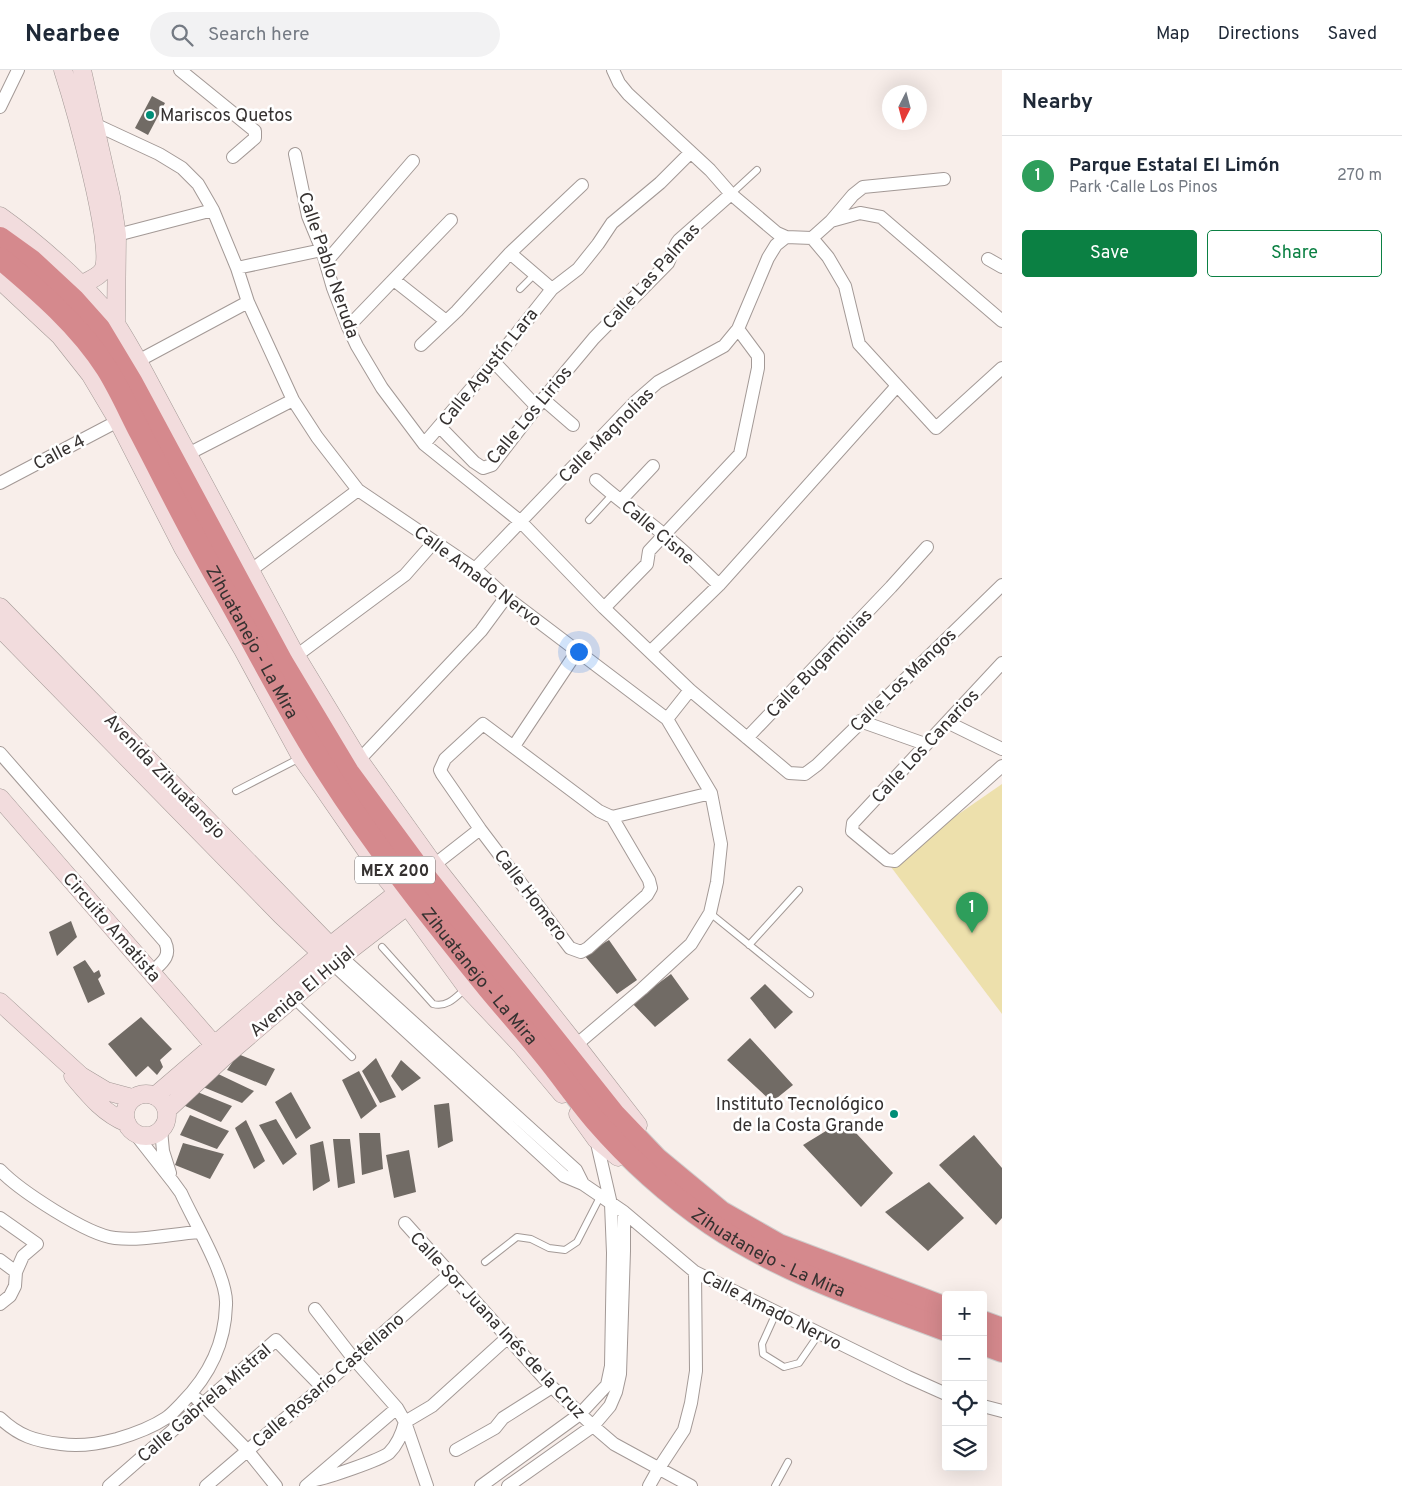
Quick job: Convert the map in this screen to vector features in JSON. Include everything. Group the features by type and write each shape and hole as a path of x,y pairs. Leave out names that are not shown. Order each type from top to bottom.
{"highway":[{"name":"Zihuatanejo - La Mira","path":"0,238 32,261 74,300 99,328 132,383 282,662 348,772 491,991 546,1057 593,1118 646,1173 710,1223 758,1252 834,1286 942,1328"},
{"name":"Zihuatanejo - La Mira","path":"0,258 54,304 106,367 190,544 244,624 302,733 333,781 614,1114 657,1159 721,1212 779,1245 942,1306"},
{"path":"987,1323 1002,1329"},
{"path":"987,1345 1002,1351"}],"street":[{"path":"1,101 18,70"},
{"path":"64,70 77,116 103,229 105,258 103,270 94,278 80,284"},
{"path":"82,70 111,197 117,235 116,324"},
{"path":"180,70 255,131 255,138 234,157"},
{"path":"614,70 618,83 628,94 710,170 730,194 776,233 786,237 812,238 831,221 853,195 863,188 944,179"},
{"name":"Calle Amado Nervo","path":"77,116 159,154 182,168 198,184 213,210 237,268 248,302 293,400 317,438 358,490 475,569 506,597 667,719 711,793 721,844 717,882 710,913 691,944 576,1045"},
{"name":"Calle Agustín Lara","path":"424,444 494,362 552,289 578,268 612,223 660,183 690,153"},
{"name":"Calle Pablo Neruda","path":"295,154 308,216 356,346 382,388 424,444 521,522 604,608 690,690 789,773 805,774"},
{"path":"237,268 324,256 413,161"},
{"path":"421,345 510,253 582,185"},
{"name":"Calle Las Palmas","path":"594,338 668,263 674,246 679,240 730,194"},
{"path":"117,235 213,210"},
{"path":"831,221 860,213 881,217 1002,321"},
{"path":"0,216 80,284 116,324 138,361 296,656 359,760 397,816 421,886 467,988 526,1051 567,1100 596,1139 615,1155 646,1173"},
{"path":"348,327 451,220"},
{"name":"Calle Magnolias","path":"475,569 635,402 658,382 724,346 738,329 768,258 776,245 786,237"},
{"path":"812,238 828,257 845,286 859,344 936,428 1002,368"},
{"path":"510,253 552,289"},
{"path":"988,259 1002,267"},
{"path":"0,280 60,336 90,374 190,544 243,650 301,757 381,872 421,886 576,1045 630,1116 666,1158 721,1212"},
{"path":"394,280 446,321"},
{"path":"138,361 248,302"},
{"path":"604,608 647,564 649,551 740,454 758,368 758,356 738,329"},
{"name":"Calle Los Lirios","path":"440,427 474,462 483,468 492,465 594,338"},
{"path":"494,362 540,403 572,424"},
{"path":"650,651 719,585 897,386"},
{"path":"188,454 293,400"},
{"name":"Calle 4","path":"0,483 118,421"},
{"path":"616,497 653,466"},
{"name":"Calle Cisne","path":"596,480 665,534 719,585"},
{"path":"250,571 358,490"},
{"path":"296,656 405,575 434,542"},
{"name":"Calle Bugambilias","path":"747,738 927,547"},
{"name":"Calle Los Mangos","path":"805,774 817,765 1001,585"},
{"path":"359,760 481,631 506,597"},
{"name":"Avenida Zihuatanejo","path":"0,607 182,792 238,862"},
{"name":"Avenida Zihuatanejo","path":"0,628 332,955"},
{"path":"514,746 578,650"},
{"name":"Calle Los Canarios","path":"1002,663 853,823 852,831 887,860 895,860 1002,766"},
{"path":"667,719 690,690"},
{"path":"860,721 925,744"},
{"path":"947,722 1002,749"},
{"name":"Calle Homero","path":"483,724 599,811 612,817 649,880 651,888 647,895 588,948 581,952 570,948 480,829 440,770 445,759 483,724"},
{"path":"0,754 165,942 168,949 167,957 151,973"},
{"path":"612,817 711,793"},
{"name":"Circuito Amatista","path":"0,798 220,1051"},
{"path":"421,886 480,829"},
{"name":"Avenida El Hujal","path":"167,1110 220,1051 332,955 421,886"},
{"name":"Calle Amado Nervo","path":"332,955 564,1176 583,1184 624,1212 695,1272 942,1392"},
{"name":"Avenida El Hujal","path":"155,1096 292,999 332,955"},
{"path":"0,1002 81,1076 106,1091 132,1098 147,1094 155,1096 165,1104 167,1110 166,1121 161,1130 152,1135 142,1135 114,1118 87,1093 54,1052"},
{"path":"132,1098 126,1115 130,1127 173,1182"},
{"path":"0,1418 9,1426 36,1441 75,1446 100,1444 137,1434 167,1418 192,1394 206,1375 221,1343 226,1303 219,1272 173,1182 163,1151 161,1130"},
{"path":"481,1486 580,1414 607,1385 611,1366 614,1253 611,1204 596,1139"},
{"path":"0,1170 9,1180 70,1220 112,1238 130,1239 199,1232"},
{"path":"508,1486 592,1426 610,1406 616,1392 620,1374 624,1212"},
{"path":"0,1218 37,1244 23,1256 16,1272 15,1286 10,1296 0,1304"},
{"name":"Calle Sor Juana Inés de la Cruz","path":"405,1223 552,1387 592,1426 614,1444 691,1486"},
{"path":"0,1260 16,1272"},
{"path":"649,1486 658,1468 684,1430 691,1403 696,1371 695,1272"},
{"name":"Calle Rosario Castellano","path":"206,1486 322,1388 353,1358 450,1274"},
{"path":"315,1309 353,1358 397,1408 405,1422 427,1486"},
{"path":"310,1483 388,1454 399,1440 405,1422 432,1406 507,1338"},
{"name":"Calle Gabriela Mistral","path":"109,1486 276,1340 322,1388"},
{"path":"456,1450 495,1428 503,1418 552,1387"},
{"path":"192,1394 247,1450 276,1486"},
{"path":"987,1407 1002,1411"},
{"path":"310,1483 397,1408"}],"lane":[{"path":"730,194 757,170"},
{"path":"520,289 536,274"},
{"path":"589,520 616,497"},
{"path":"236,791 301,757"},
{"path":"749,945 799,890"},
{"path":"710,913 810,994"},
{"path":"382,947 433,1004 446,1005 467,988"},
{"path":"292,999 352,1057"},
{"path":"486,1262 517,1236 531,1239 549,1248 565,1250 577,1242 600,1197"},
{"path":"776,1313 762,1344 763,1354 784,1367 799,1363 819,1334"},
{"path":"775,1486 788,1462"}],"shaded area":[{"path":"1002,784 1002,1014 888,863"}],"building":[{"name":"Mariscos Quetos","path":"152,96 165,103 148,135 135,128"},
{"path":"71,921 77,937 57,956 49,932"},
{"path":"609,940 637,980 617,994 584,955"},
{"path":"85,960 94,973 99,970 101,976 98,979 105,994 88,1003 73,967"},
{"path":"671,974 689,999 655,1027 632,1003"},
{"path":"765,984 793,1012 775,1029 750,998"},
{"path":"141,1017 172,1049 160,1060 163,1067 157,1075 148,1066 136,1077 108,1044"},
{"path":"750,1038 793,1085 772,1102 727,1060"},
{"path":"238,1054 275,1069 266,1086 227,1070"},
{"path":"376,1058 396,1097 380,1103 362,1071"},
{"path":"401,1060 421,1078 402,1091 391,1076"},
{"path":"359,1071 377,1106 361,1119 342,1080"},
{"path":"214,1072 254,1091 242,1103 203,1087"},
{"path":"190,1089 232,1106 221,1122 183,1105"},
{"path":"291,1092 311,1128 296,1139 275,1102"},
{"path":"449,1103 453,1141 438,1148 434,1105"},
{"path":"190,1115 229,1131 217,1149 180,1135"},
{"path":"276,1119 297,1154 283,1165 259,1125"},
{"path":"246,1120 265,1161 254,1169 235,1128"},
{"path":"844,1120 893,1173 861,1207 803,1145"},
{"path":"359,1133 380,1133 383,1169 362,1175"},
{"path":"974,1135 1002,1168 1002,1218 996,1225 939,1165"},
{"path":"333,1139 350,1139 355,1183 338,1188"},
{"path":"323,1141 330,1181 313,1191 310,1145"},
{"path":"183,1143 224,1154 210,1179 175,1165"},
{"path":"409,1150 416,1192 394,1198 386,1155"},
{"path":"929,1182 964,1218 928,1251 885,1212"}],"place":[{"name":"Mariscos Quetos","path":"150,115"},
{"name":"Parque Estatal El Limón","path":"972,933"},
{"name":"Instituto Tecnológico de la Costa Grande","path":"894,1114"}]}
